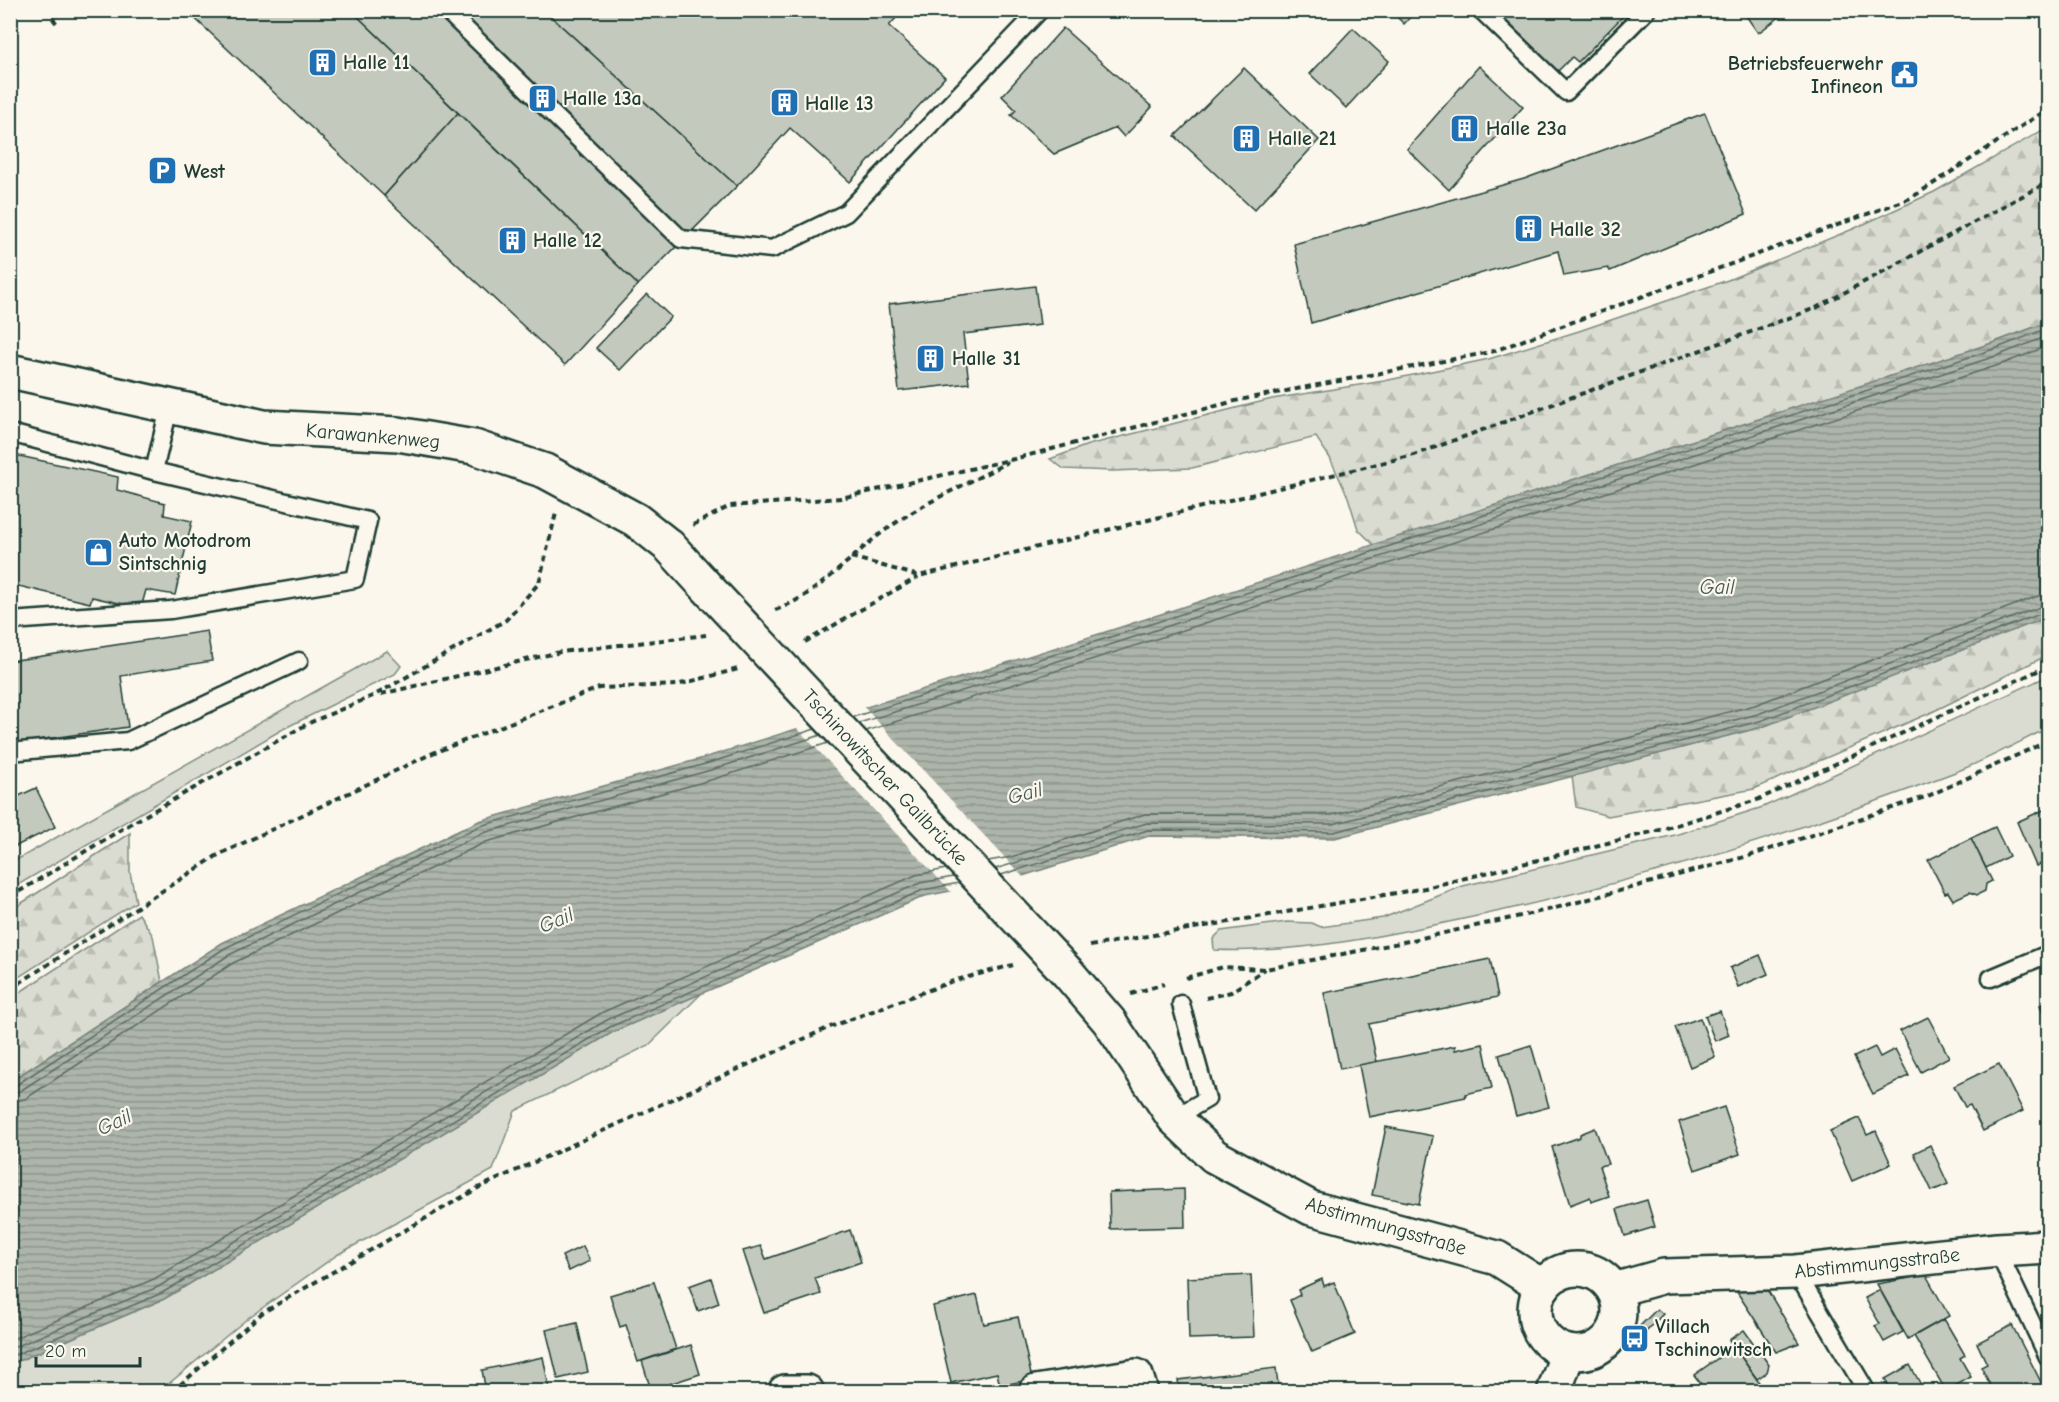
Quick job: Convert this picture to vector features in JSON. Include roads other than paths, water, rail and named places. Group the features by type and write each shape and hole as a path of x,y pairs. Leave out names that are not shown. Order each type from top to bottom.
{"street":[{"name":"Karawankenweg","path":"10,372 264,427 398,434 474,447 545,471 636,520 669,546 701,581"},
{"name":"Tschinowitscher Gailbrücke","path":"701,581 1077,960"},
{"name":"Abstimmungsstraße","path":"1077,960 1109,1021 1174,1118 1214,1156 1311,1208 1497,1258 1543,1287"},
{"name":"Abstimmungsstraße","path":"1614,1290 1664,1276 1796,1272 2049,1246"},
{"path":"1573,1269 1597,1274 1614,1290 1619,1304 1619,1317 1606,1341 1582,1353 1568,1352 1553,1345 1542,1333 1536,1318 1536,1302 1543,1287 1551,1278 1573,1269"},
{"path":"1554,1392 1568,1352"},
{"path":"1036,1392 1136,1376 1141,1392"},
{"path":"786,1392 807,1392"}],"lane":[{"path":"446,10 681,239 772,249 846,213 1040,10"},
{"path":"1481,10 1566,92 1647,10"},
{"path":"154,471 169,408"},
{"path":"10,433 154,471 368,521 355,579 171,610 10,621"},
{"path":"10,752 128,741 299,661"},
{"path":"1991,978 2049,954"},
{"path":"1174,1118 1207,1099 1182,1004"},
{"path":"1998,1250 2049,1357"},
{"path":"1796,1272 1867,1392"}],"water":[{"name":"Gail","path":"2048,322 2048,617 1762,727 1335,838 1149,836 1016,878 925,896 613,1032 164,1299 11,1364 11,1081 222,943 479,821 707,757 1115,629 1995,342"}],"place":[{"name":"Halle 11","path":"322,62"},
{"name":"Betriebsfeuerwehr Infineon","path":"1904,74"},
{"name":"Halle 13a","path":"542,98"},
{"name":"Halle 13","path":"784,103"},
{"name":"Halle 23a","path":"1465,128"},
{"name":"Halle 21","path":"1247,138"},
{"name":"West","path":"163,171"},
{"name":"Halle 32","path":"1529,229"},
{"name":"Halle 12","path":"512,240"},
{"name":"Halle 31","path":"931,358"},
{"name":"Auto Motodrom Sintschnig","path":"98,552"},
{"name":"Villach Tschinowitsch","path":"1634,1338"}]}
